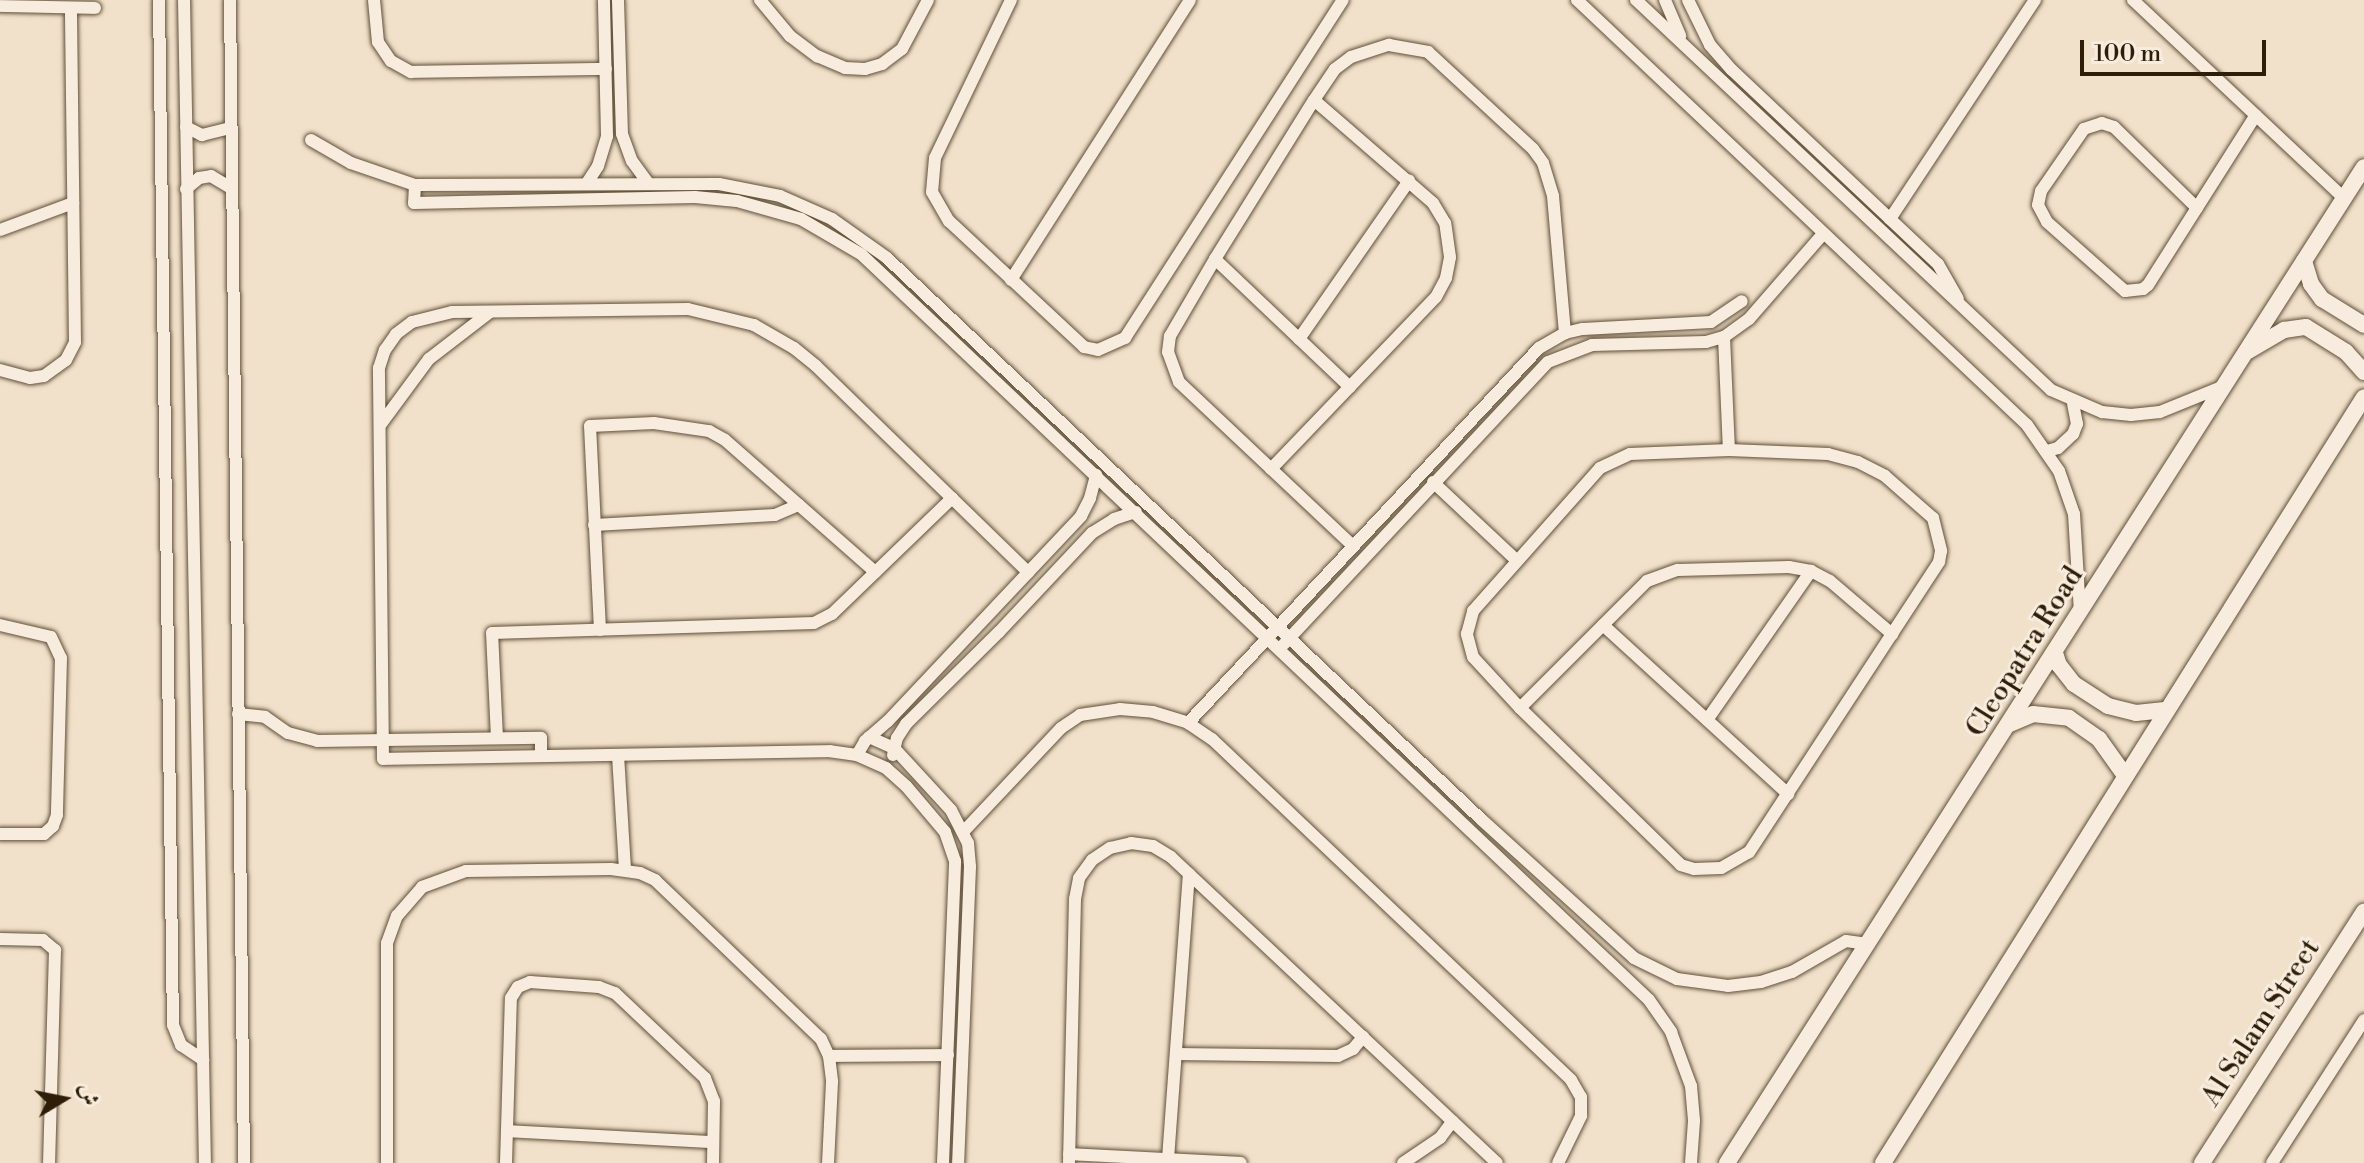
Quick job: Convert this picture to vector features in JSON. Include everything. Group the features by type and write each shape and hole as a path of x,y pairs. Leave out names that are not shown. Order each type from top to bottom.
{"main road":[{"name":"Cleopatra Road","path":"1727,1163 2364,167"},
{"path":"2304,261 2311,284 2322,299 2364,325"},
{"path":"2246,352 2284,330 2306,327 2346,352 2364,372"},
{"path":"1883,1163 2124,774 2364,397"},
{"path":"2055,653 2065,674 2074,684 2108,706 2136,713 2165,710"},
{"path":"2010,724 2033,714 2069,718 2099,739 2124,774"},
{"name":"Al Salam Street","path":"2202,1163 2364,912"}],"street":[{"path":"159,0 173,1025 181,1045 203,1060"},
{"path":"184,0 205,1163"},
{"path":"230,0 244,1163"},
{"path":"374,0 378,42 391,61 411,72 606,69"},
{"path":"587,183 605,147 604,0"},
{"path":"618,0 622,134 632,161 648,183"},
{"path":"760,0 777,23 811,51 845,68 865,69 896,55 928,0"},
{"path":"1011,0 935,158 931,175 938,208 1084,347 1098,350 1125,338 1343,0"},
{"path":"1011,280 1190,0"},
{"path":"1577,0 2027,425 2047,451 2068,492 2074,514 2080,613"},
{"path":"1636,0 2051,390 2073,403 2102,412 2131,415 2160,412 2224,386"},
{"path":"1665,0 1671,21 1688,49"},
{"path":"1688,0 1710,45 1938,264 1964,308"},
{"path":"1890,219 2035,0"},
{"path":"2133,0 2344,198"},
{"path":"0,6 95,8"},
{"path":"0,370 30,378 44,376 56,369 72,351 75,342 71,8"},
{"path":"1353,546 1179,382 1171,368 1170,336 1335,69 1369,48 1409,46 1428,52 1533,149 1546,171 1553,196 1565,333"},
{"path":"1271,469 1436,297 1449,268 1450,246 1445,223 1433,203 1314,100"},
{"path":"2197,208 2114,127 2102,123 2084,129 2041,191 2038,205 2047,222 2125,291 2131,292 2148,285 2197,208 2256,115"},
{"path":"186,127 193,133 212,136 231,128"},
{"path":"1794,148 1802,136"},
{"path":"311,140 373,173 415,185 719,184 760,191 799,203 848,228 887,258 1482,820 1647,968 1694,983 1745,984 1792,972 1846,941 1868,944"},
{"path":"186,189 199,178 211,176 231,188"},
{"path":"1299,339 1409,181"},
{"path":"415,185 414,203 695,197 737,201 801,219 842,241 879,269 1637,986 1661,1016 1686,1067 1694,1121 1691,1163"},
{"path":"0,230 73,203"},
{"path":"1279,649 1548,362 1569,350 1592,345 1706,342 1724,337 1749,319 1823,234"},
{"path":"1215,259 1350,387"},
{"path":"1188,723 1539,348 1565,333 1711,322 1742,301"},
{"path":"958,1163 960,949 957,871 949,841 906,786 886,768 857,755 830,751 383,759 379,368 385,350 396,334 412,322 430,315 688,309 754,325 783,340 816,366 1028,572"},
{"path":"380,427 402,391 429,359 490,312"},
{"path":"1724,337 1729,450"},
{"path":"1539,348 1548,362"},
{"path":"164,393 189,393"},
{"path":"2047,451 2058,448 2073,434 2077,424 2073,403"},
{"path":"600,630 590,426 654,423 709,431 725,440 875,572"},
{"path":"1729,450 1828,454 1858,462 1885,476 1933,518 1941,539 1939,562 1749,852 1736,861 1708,870 1681,865 1520,708 1473,657 1467,634 1473,611 1591,477 1615,459 1646,452 1729,450"},
{"path":"857,755 869,737 888,721 1081,516 1096,475"},
{"path":"1433,482 1517,561"},
{"path":"497,738 492,633 814,623 832,614 952,498"},
{"path":"594,525 775,515 799,505"},
{"path":"886,768 906,724 999,632 1092,533 1114,519 1136,512"},
{"path":"1520,708 1647,581 1678,570 1789,567 1811,571 1830,581 1892,634"},
{"path":"1707,720 1811,571"},
{"path":"0,625 51,637 61,658 57,815 53,826 44,834 0,834"},
{"path":"1603,625 1788,794"},
{"path":"964,831 1061,728 1080,715 1120,709 1153,712 1188,723 1212,739 1571,1080 1581,1097 1581,1116 1558,1163"},
{"path":"238,714 265,717 280,729 307,740 541,738 541,756"},
{"path":"869,737 894,748 951,810 964,831 970,855 948,1055 943,1163"},
{"path":"618,755 625,870"},
{"path":"1241,1163 1069,1158 1075,899 1079,878 1092,860 1110,848 1131,843 1153,846 1189,874 1497,1163"},
{"path":"387,1163 387,943 397,916 415,894 439,878 466,871 625,870 655,880 809,1024 829,1056 828,1163"},
{"path":"1168,1159 1189,874"},
{"path":"0,939 43,940 55,950 49,1163"},
{"path":"1637,986 1648,982 1647,968"},
{"path":"506,1163 511,998 518,987 530,982 599,987 622,998 710,1085 714,1101 713,1163"},
{"path":"2272,1163 2364,1020"},
{"path":"1176,1054 1338,1056 1353,1049 1363,1037"},
{"path":"829,1056 948,1055"},
{"path":"945,1115 960,1116"},
{"path":"1403,1163 1422,1153 1453,1121"},
{"path":"507,1131 713,1142"}]}
